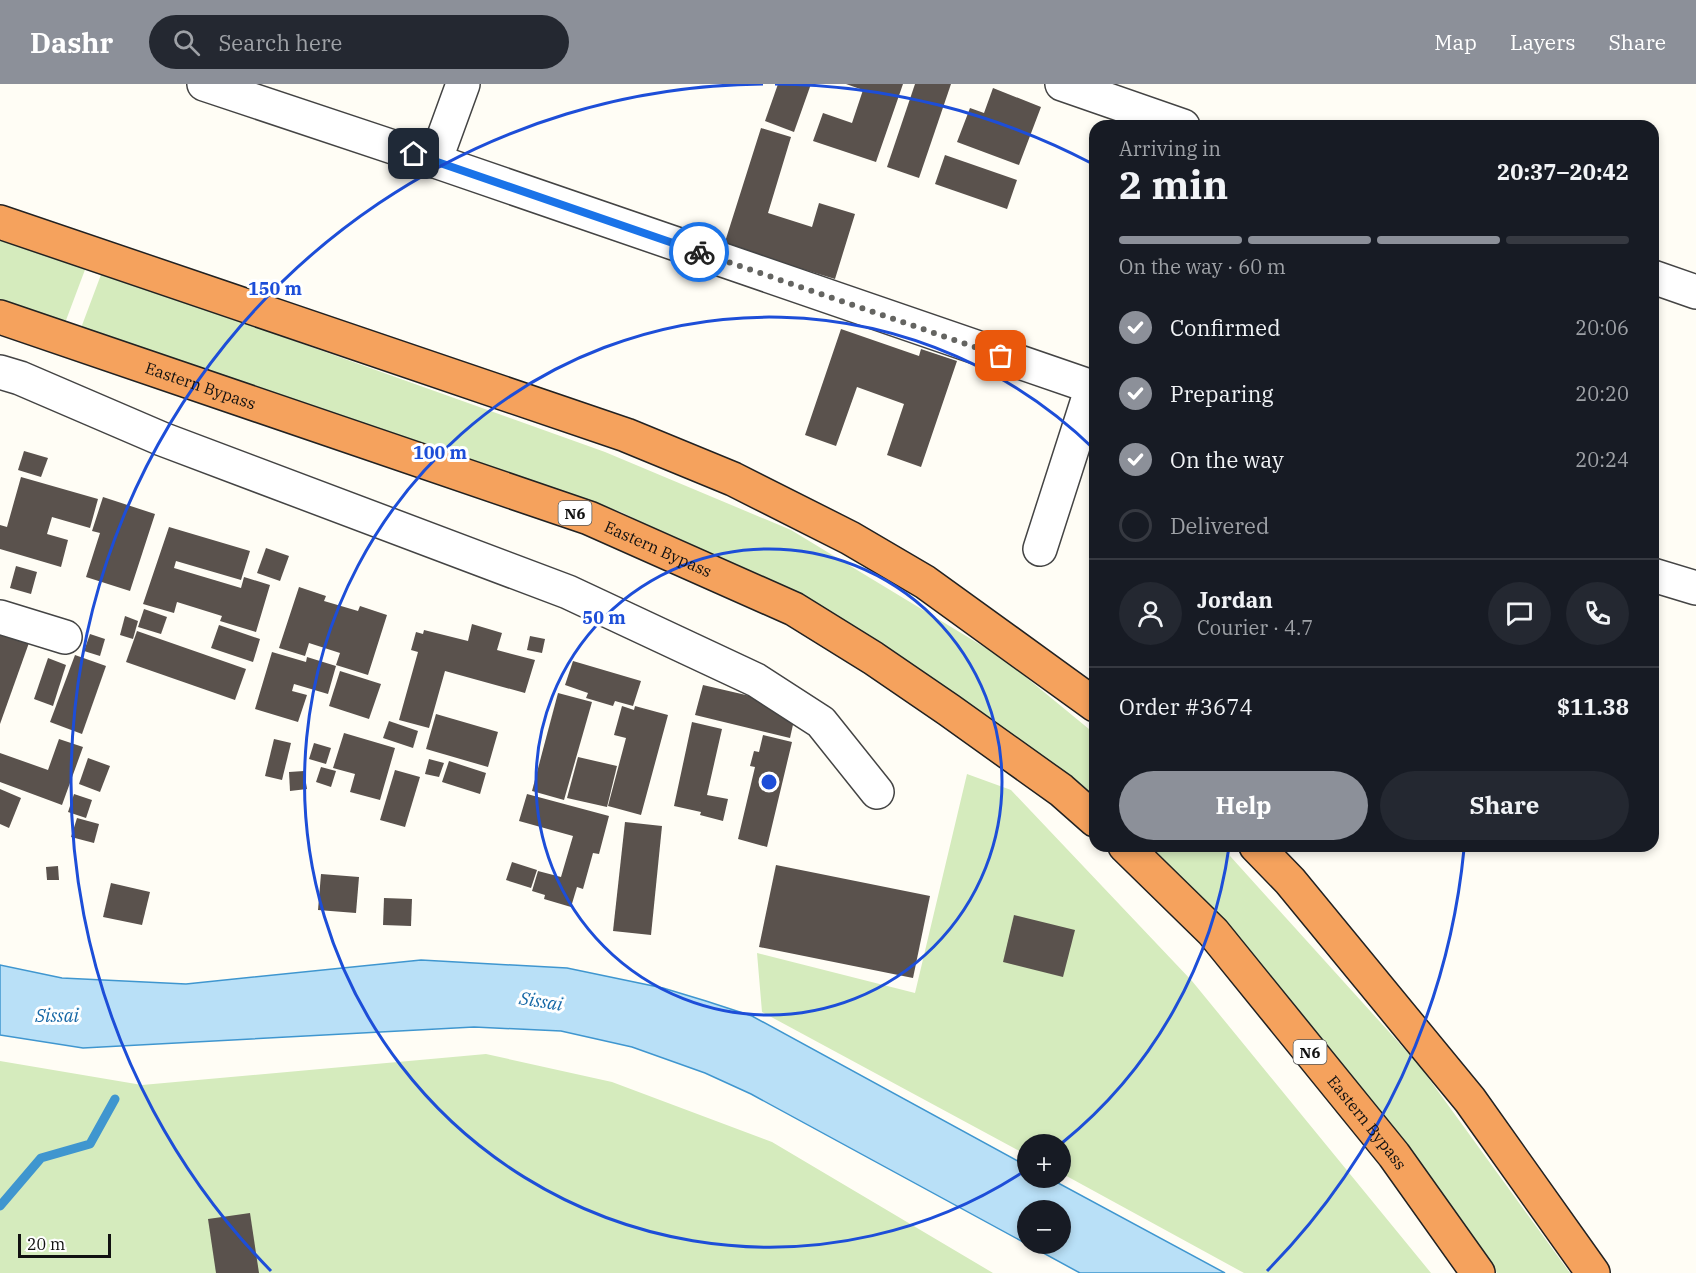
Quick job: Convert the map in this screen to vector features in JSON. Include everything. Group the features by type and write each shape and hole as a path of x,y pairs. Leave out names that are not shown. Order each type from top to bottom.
{"highway":[{"path":"0,222 626,435 733,479 850,538 926,582 1089,701"},
{"name":"Eastern Bypass","path":"0,317 589,518 794,609 873,658 950,710 1061,790 1089,815"},
{"name":"Eastern Bypass","path":"1131,852 1213,932 1394,1155 1478,1273"},
{"path":"1262,852 1290,881 1470,1100 1593,1273"}],"street":[{"path":"204,84 1089,386"},
{"path":"435,161 462,84"},
{"path":"1062,84 1166,120"},
{"path":"1659,279 1696,292"},
{"path":"0,372 162,439 568,592 756,680 821,722 877,792"},
{"path":"1040,549 1089,399"},
{"path":"1659,576 1696,588"},
{"path":"0,617 65,637"}],"green space":[{"path":"0,238 86,267 65,323 0,300"},
{"path":"102,272 605,452 791,530 1004,659 1089,729 1089,811 787,595 621,512 220,378 81,328"},
{"path":"967,774 1011,790 1192,981 1431,1273 1244,1273 1071,1178 1071,1134 1017,1134 1017,1150 762,1012 757,953 915,993"},
{"path":"1130,852 1226,852 1419,1065 1570,1273 1497,1273 1444,1201"},
{"path":"486,1054 612,1082 772,1142 993,1273 0,1273 0,1061 142,1085"}],"water":[{"name":"Sissai","path":"421,960 567,968 663,988 752,1016 1017,1161 1017,1188 1068,1188 1225,1273 1080,1273 1045,1254 1071,1254 1071,1200 1017,1200 1017,1239 751,1094 705,1073 632,1047 561,1031 474,1027 83,1048 0,1035 0,965 62,978 186,984"}],"building":[{"path":"778,84 811,84 794,132 765,121"},
{"path":"846,84 903,84 876,162 813,141 823,113 852,123 863,90"},
{"path":"915,84 951,84 919,178 887,167"},
{"path":"993,88 1041,107 1019,165 957,142 970,108 984,113"},
{"path":"761,128 791,137 768,213 812,227 819,203 855,214 835,279 724,245"},
{"path":"945,155 1017,180 1007,209 935,184"},
{"path":"841,329 919,356 921,349 957,361 921,467 887,455 904,404 857,387 836,446 805,435"},
{"path":"24,451 48,458 41,477 18,470"},
{"path":"21,477 98,499 90,528 52,517 47,534 68,540 61,567 0,549 0,525 7,527"},
{"path":"103,497 155,514 130,591 86,577 100,533 92,531"},
{"path":"169,527 250,551 241,580 176,561 174,568 241,588 244,577 270,585 256,632 220,621 222,616 177,602 174,613 143,604"},
{"path":"266,548 289,556 280,581 257,573"},
{"path":"16,566 37,572 31,594 10,588"},
{"path":"299,587 326,596 324,601 358,611 360,606 387,615 368,675 336,665 340,653 309,643 305,656 279,648"},
{"path":"144,609 167,617 161,634 138,627"},
{"path":"125,616 138,621 133,639 120,635"},
{"path":"472,624 502,633 497,650 535,660 525,693 445,671 429,728 399,720 418,652 411,650 416,632 423,634 424,630 468,641"},
{"path":"219,625 260,639 253,662 211,648"},
{"path":"0,629 30,640 0,724"},
{"path":"137,631 246,669 235,700 126,662"},
{"path":"90,634 105,639 100,656 84,651"},
{"path":"530,636 545,639 542,653 527,650"},
{"path":"272,652 306,662 307,657 336,666 328,694 294,684 292,691 307,695 298,722 255,709"},
{"path":"75,655 106,666 82,734 50,722"},
{"path":"48,658 66,665 53,706 34,699"},
{"path":"573,661 641,681 633,706 615,701 613,706 586,698 588,693 565,685"},
{"path":"340,671 381,684 369,719 329,706"},
{"path":"703,685 797,707 790,738 695,715"},
{"path":"558,693 592,702 564,800 532,791"},
{"path":"622,706 634,710 635,706 668,715 641,815 608,806 626,738 614,735"},
{"path":"436,714 498,732 488,767 426,749"},
{"path":"389,721 418,731 413,748 383,738"},
{"path":"692,722 722,729 707,795 728,799 723,821 700,815 701,812 674,806"},
{"path":"344,733 395,748 380,800 350,792 355,774 333,768"},
{"path":"763,735 792,742 767,847 738,839 755,767 750,766 754,751 759,752"},
{"path":"59,739 83,747 62,805 0,782 0,753 48,770"},
{"path":"274,739 291,743 282,780 265,776"},
{"path":"314,743 331,748 326,764 309,759"},
{"path":"578,757 617,766 607,807 567,798"},
{"path":"88,758 110,766 100,792 79,784"},
{"path":"429,759 444,763 439,777 425,774"},
{"path":"449,761 486,773 480,794 442,782"},
{"path":"321,767 336,771 331,787 316,782"},
{"path":"395,770 420,777 405,827 380,820"},
{"path":"304,771 307,789 290,791 289,772"},
{"path":"0,789 21,798 9,828 0,824"},
{"path":"74,794 92,800 86,818 68,812"},
{"path":"527,794 609,816 599,854 593,853 583,889 577,887 571,907 544,899 545,895 532,891 538,871 561,877 573,836 519,821"},
{"path":"77,818 99,824 94,843 71,837"},
{"path":"625,822 662,826 651,935 613,931"},
{"path":"512,862 537,870 531,888 506,880"},
{"path":"776,865 930,896 913,978 759,947"},
{"path":"58,866 59,880 47,880 46,867"},
{"path":"321,874 359,877 356,913 318,910"},
{"path":"111,883 150,892 142,925 103,917"},
{"path":"384,898 412,899 411,926 383,925"},
{"path":"1014,915 1075,930 1063,977 1003,962"},
{"path":"250,1213 259,1273 216,1273 208,1219"}],"waterway":[{"path":"0,1206 41,1158 90,1144 115,1099"}],"way so far":[{"path":"699,252 1001,356"}],"route":[{"path":"414,154 699,252"}]}
